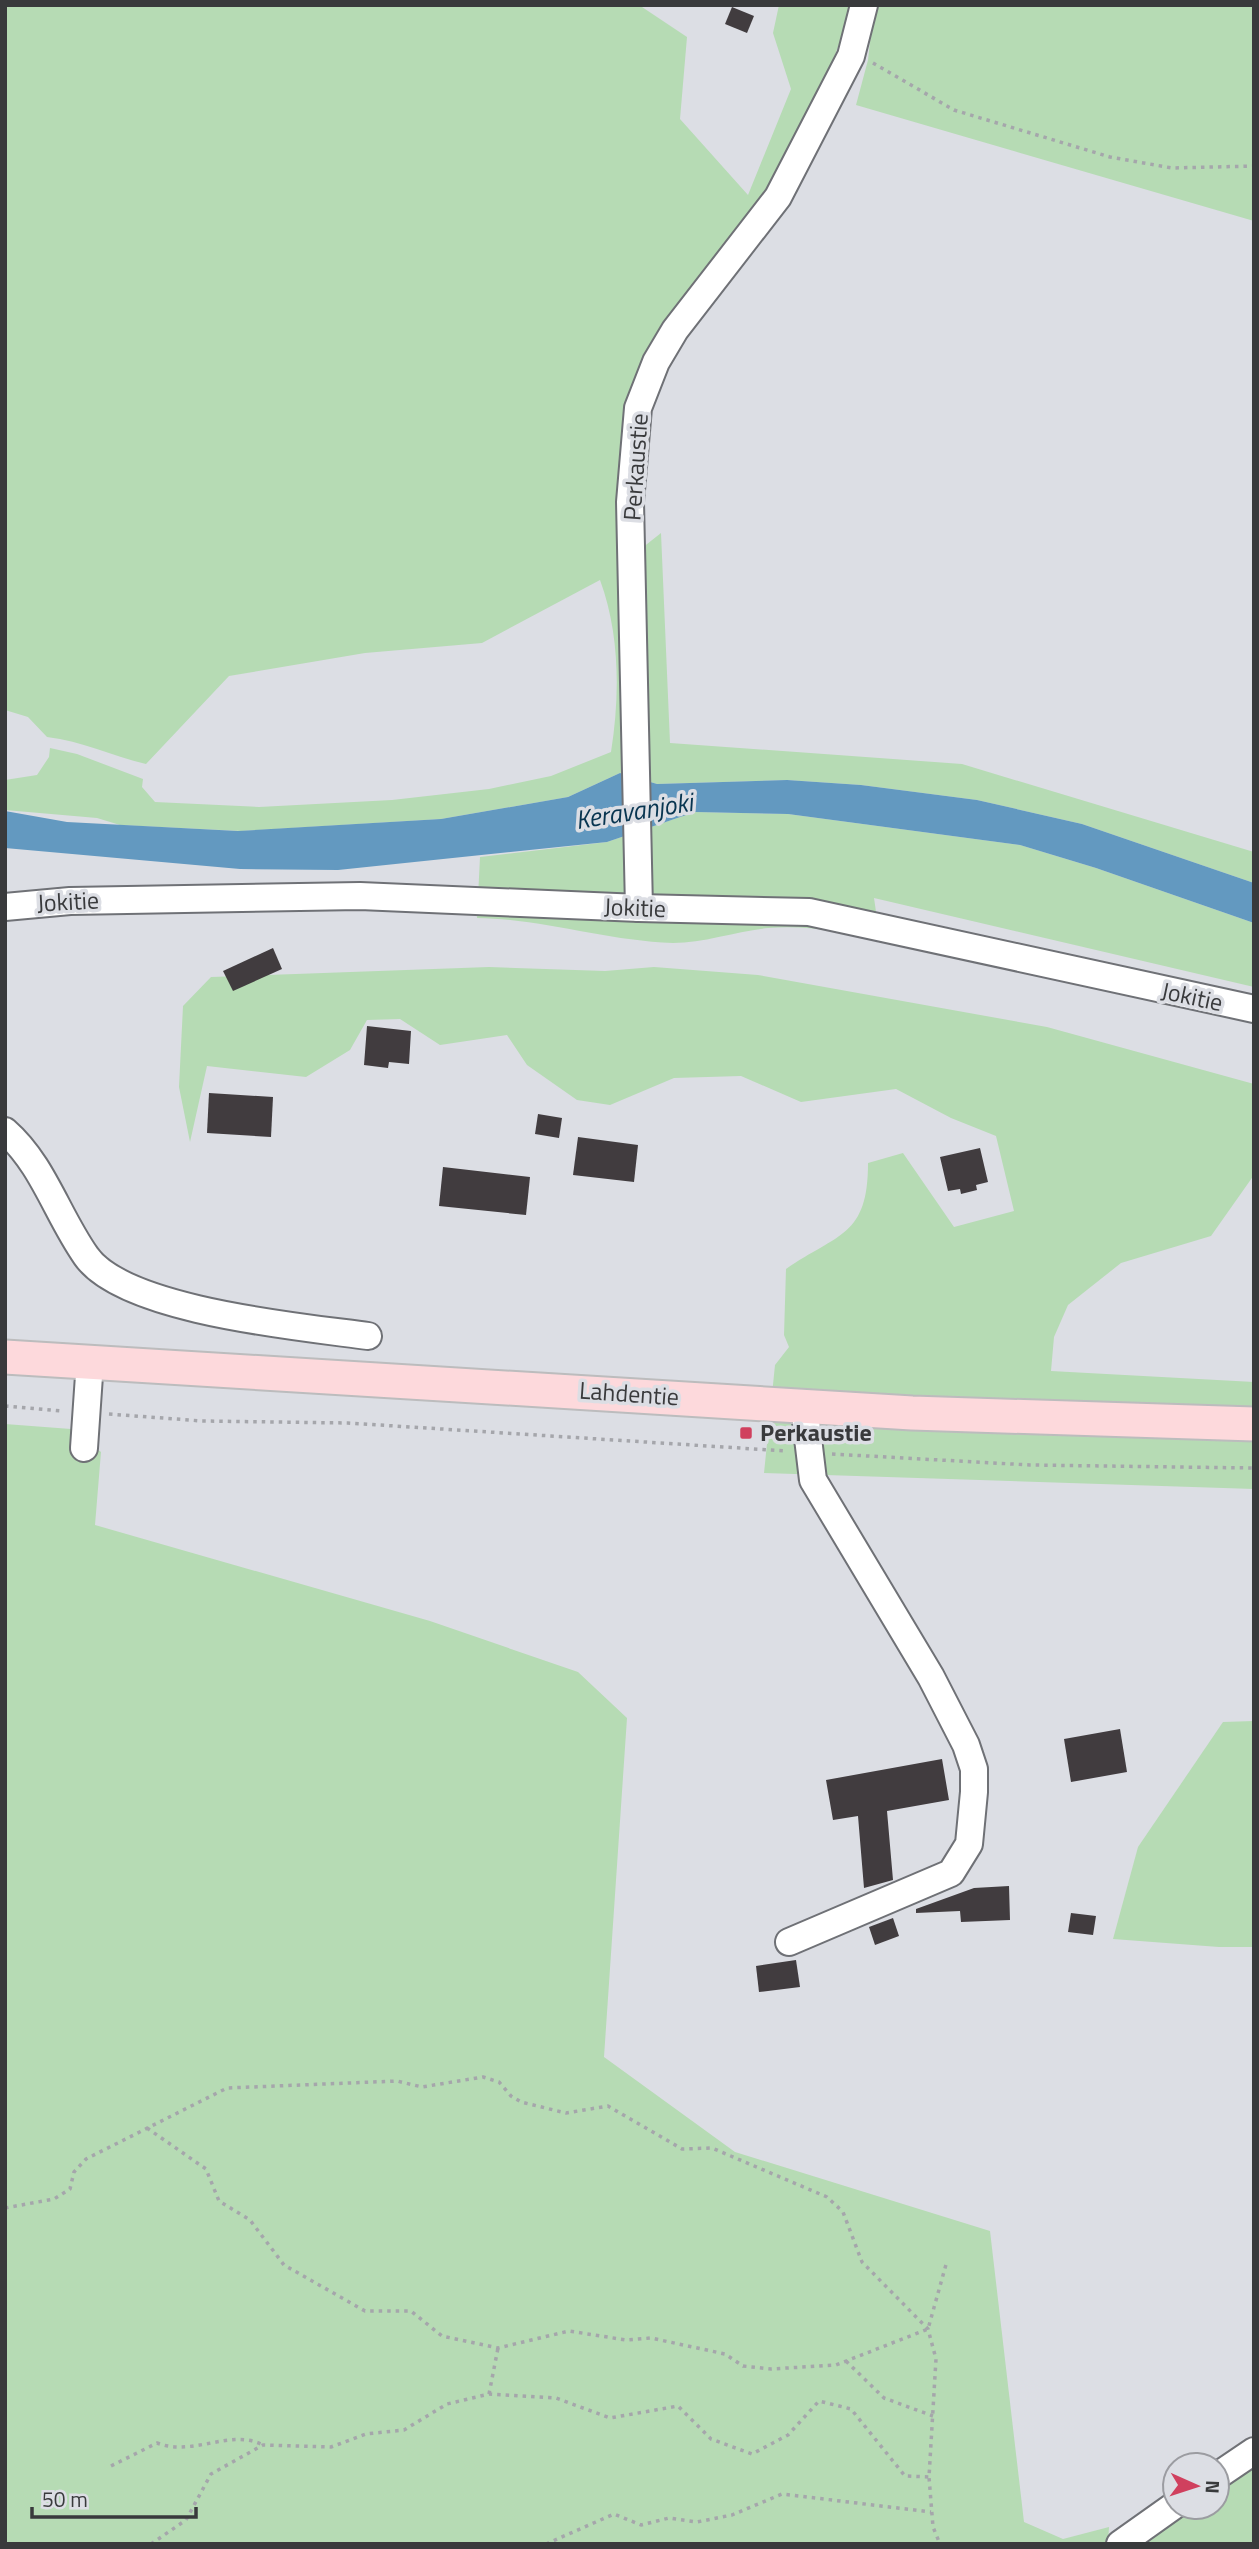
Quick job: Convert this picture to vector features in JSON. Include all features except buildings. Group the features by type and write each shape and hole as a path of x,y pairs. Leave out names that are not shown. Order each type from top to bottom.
{"main road":[{"name":"Lahdentie","path":"5,1357 912,1413 1254,1424"}],"street":[{"name":"Perkaustie","path":"639,908 630,502 638,408 656,362 675,330 778,197 851,56 864,5"},
{"name":"Jokitie","path":"5,907 70,901 360,896 809,912 1254,1009"},
{"path":"5,1131 32,1161 87,1258 112,1279 138,1292 169,1301 269,1322 368,1336"},
{"path":"84,1448 90,1361"},
{"path":"789,1942 951,1873 969,1844 974,1792 974,1769 966,1745 931,1677 813,1480 804,1405"},
{"path":"1231,2467 1254,2451"},
{"path":"1120,2544 1161,2515"}],"path":[{"path":"851,56 867,60 913,83 954,110 1110,157 1172,168 1254,166"},
{"name":"Lahdentie","path":"5,1406 202,1421 348,1423 1030,1465 1254,1468"},
{"path":"5,2208 54,2199 70,2189 74,2172 86,2159 227,2088 397,2081 422,2087 483,2077 499,2082 511,2096 521,2102 566,2113 608,2106 682,2149 712,2148 828,2197 843,2212 862,2262 928,2329 936,2359 929,2477 933,2527 940,2544"},
{"path":"148,2128 206,2169 219,2201 250,2220 284,2265 365,2311 411,2311 442,2336 498,2348 569,2332 626,2340 651,2338 725,2354 743,2366 771,2369 836,2365 928,2329"},
{"path":"928,2329 947,2261"},
{"path":"489,2394 498,2348"},
{"path":"846,2361 884,2398 933,2416"},
{"path":"111,2466 157,2444 174,2450 248,2438 263,2445 331,2447 366,2434 404,2430 447,2404 489,2394 555,2398 610,2418 678,2406 711,2440 752,2454 788,2435 819,2401 851,2409 905,2476 929,2477"},
{"path":"152,2544 186,2520 212,2474 263,2445"},
{"path":"546,2544 614,2514 641,2525 669,2518 697,2522 732,2515 782,2494 932,2512"}],"green space":[{"path":"5,5 639,5 687,37 680,119 748,195 791,89 773,33 779,5 854,5 807,128 764,202 627,402 617,497 618,567 661,533 670,743 962,764 1254,852 1254,883 1082,824 977,800 861,785 787,780 657,784 620,773 568,797 441,819 241,831 120,825 97,818 5,810 5,780 37,775 49,757 50,748 77,754 143,779 142,787 155,802 259,807 392,800 489,789 551,776 611,752 617,687 615,643 600,580 482,643 365,653 229,676 146,764 47,737 28,717 5,710"},
{"path":"874,5 1254,5 1254,221 856,105 868,60"},
{"path":"695,812 788,814 1020,845 1096,868 1254,923 1254,987 874,898 880,939 824,930 782,927 673,943 526,922 477,918 480,857 607,842"},
{"path":"489,967 605,971 654,967 758,975 1047,1027 1254,1084 1254,1175 1211,1236 1121,1263 1068,1305 1054,1337 1051,1371 1254,1382 1254,1489 764,1473 775,1365 789,1347 784,1335 786,1269 835,1239 856,1220 867,1187 868,1163 903,1153 954,1227 1014,1211 996,1136 951,1118 896,1089 801,1102 741,1076 674,1078 610,1105 577,1100 527,1065 507,1035 440,1045 400,1019 367,1020 350,1050 306,1077 207,1066 190,1142 179,1087 183,1006 211,977"},
{"path":"5,1424 71,1429 101,1452 95,1525 430,1621 578,1672 627,1718 604,2057 735,2152 990,2231 1024,2522 1063,2539 1109,2527 1108,2544 5,2544"},
{"path":"1254,1721 1254,1947 1113,1939 1138,1847 1223,1722"},
{"path":"1254,2461 1254,2544 1134,2544 1168,2521 1231,2521 1231,2477"}],"water":[{"name":"Keravanjoki","path":"620,773 657,784 787,780 861,785 977,800 1082,824 1254,883 1254,923 1096,868 1020,845 788,814 695,812 607,842 338,870 240,869 5,848 5,811 67,822 238,831 441,819 568,797"}],"place":[{"name":"Perkaustie","path":"746,1433"}]}
